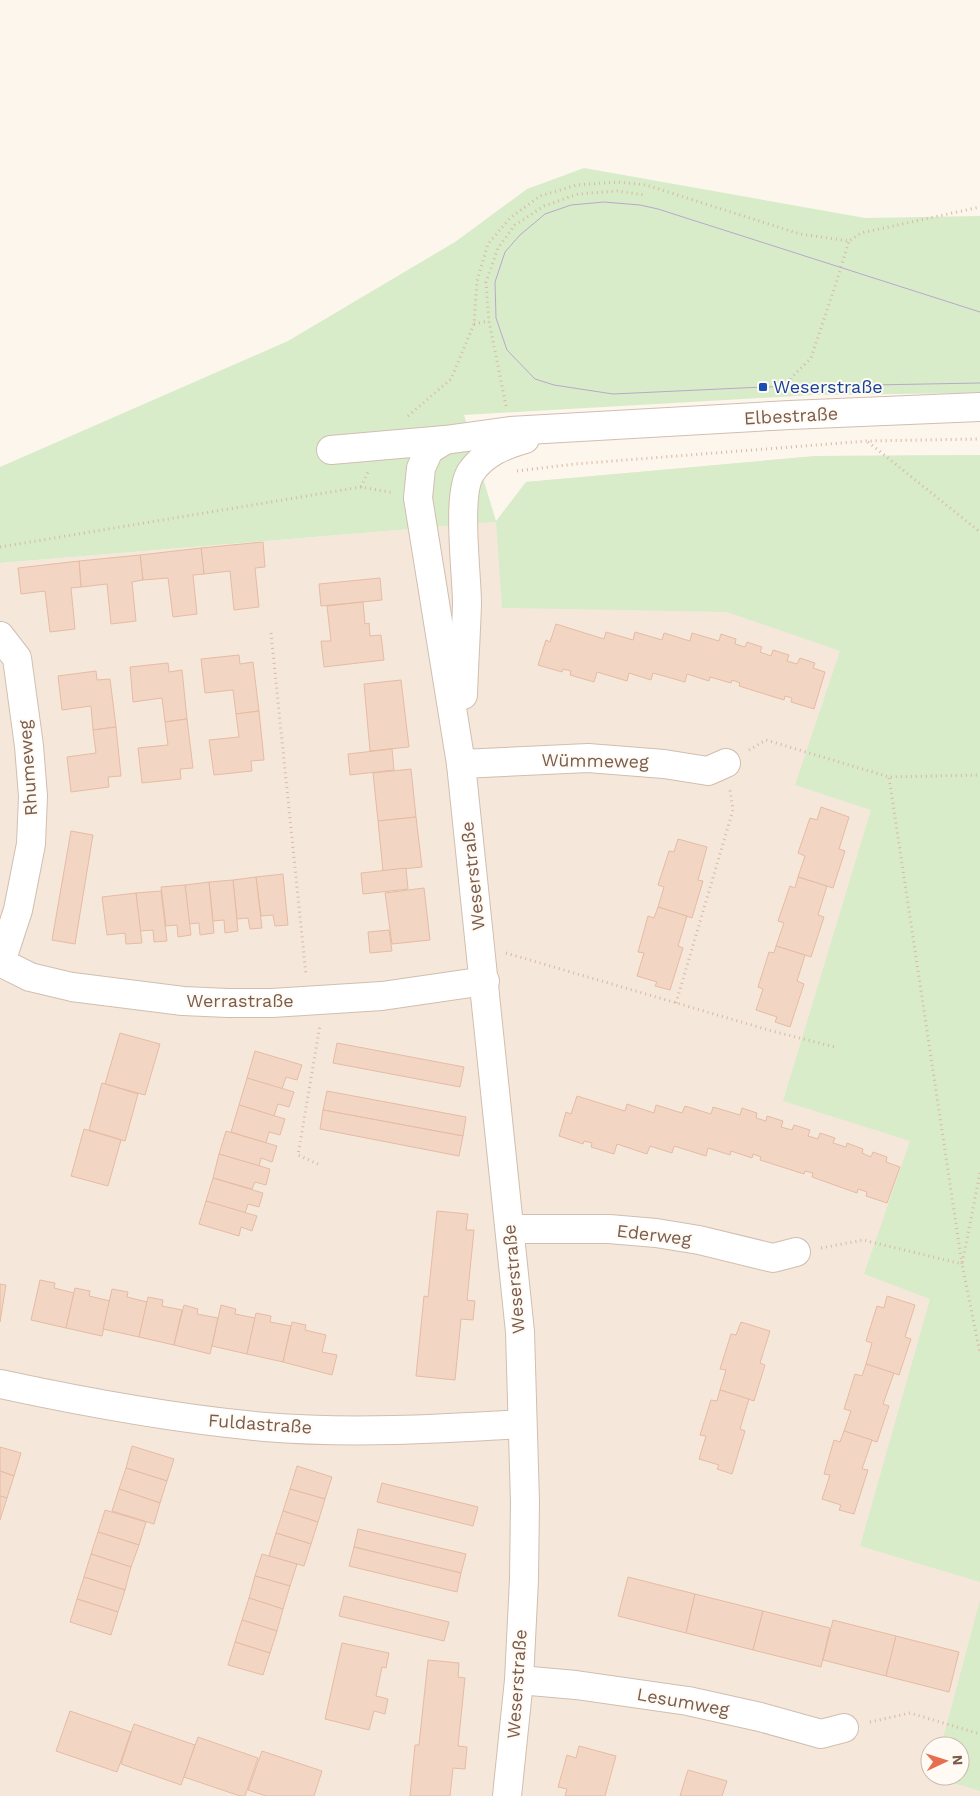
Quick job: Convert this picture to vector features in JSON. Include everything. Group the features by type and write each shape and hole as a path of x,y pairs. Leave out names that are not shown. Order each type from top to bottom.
{"street":[{"name":"Elbestraße","path":"602,427 980,407"},
{"path":"331,450 445,440 510,431 602,427"},
{"name":"Weserstraße","path":"461,764 467,604 464,492 470,473 481,460 501,446 527,438 602,427"},
{"name":"Weserstraße","path":"445,440 430,450 421,468 418,498 461,764 520,1332 525,1502 524,1550 519,1680 507,1796"},
{"name":"Rhumeweg","path":"0,636 17,658 29,746 33,796 31,844 20,901 0,962"},
{"name":"Wümmeweg","path":"461,764 588,758 664,764 708,771 726,763"},
{"name":"Werrastraße","path":"0,962 30,977 72,986 132,995 228,1004 382,996 485,982"},
{"name":"Ederweg","path":"510,1229 619,1230 656,1233 699,1240 773,1258 796,1252"},
{"name":"Fuldastraße","path":"0,1384 130,1410 204,1421 267,1427 420,1430 522,1424"},
{"name":"Lesumweg","path":"519,1680 576,1685 688,1701 760,1716 821,1734 844,1728"}],"path":[{"path":"361,487 381,446 408,416 451,379 474,324 477,281 488,244 510,218 540,196 577,185 617,182 646,185 800,234 848,241 861,233 980,207"},
{"path":"510,431 489,320 486,282 498,248 515,225 544,206 578,194 617,191 644,195"},
{"path":"790,416 788,394 792,378 811,358 848,241"},
{"path":"474,324 489,320"},
{"path":"514,471 575,464 867,441 980,439"},
{"path":"867,441 980,532"},
{"path":"0,547 361,487 418,498"},
{"path":"271,633 316,1000 298,1155 318,1164"},
{"path":"676,1003 733,810 726,763 766,740 889,777 980,775"},
{"path":"889,777 962,1264 980,1353"},
{"path":"481,946 834,1047"},
{"path":"962,1264 980,1173"},
{"path":"796,1252 863,1240 962,1264"},
{"path":"844,1728 910,1713 980,1734"}],"shaded area":[{"path":"980,455 980,1796 0,1796 0,563 496,522 526,482 816,456"}],"green space":[{"path":"584,168 865,218 980,216 980,393 814,395 464,415 496,521 526,482 816,456 980,455 980,1582 860,1546 930,1299 864,1274 910,1141 783,1101 871,810 795,785 840,651 727,612 502,608 496,522 0,563 0,467 288,341 455,242 527,189"},
{"path":"980,1600 980,1791 963,1786 970,1786 970,1736 944,1736"}],"building":[{"path":"263,542 265,567 255,568 259,607 234,610 230,571 204,574 201,548"},
{"path":"201,548 204,574 193,575 197,614 173,617 168,578 143,580 140,555"},
{"path":"140,555 143,580 132,582 136,621 111,624 107,584 81,587 79,561"},
{"path":"79,561 81,587 71,588 75,629 50,632 45,591 21,594 18,568"},
{"path":"380,578 382,600 321,606 319,584"},
{"path":"363,602 365,624 369,623 370,636 381,635 384,660 324,667 321,641 331,641 327,606"},
{"path":"556,624 604,639 606,632 633,640 635,632 662,640 664,633 690,641 692,633 719,641 721,634 736,639 735,644 745,647 747,642 762,647 760,652 771,656 773,650 789,655 787,661 797,664 800,658 815,663 813,668 825,672 814,709 791,702 792,698 785,696 784,700 739,686 740,683 732,680 731,683 710,677 709,681 687,674 685,682 653,673 651,680 629,673 627,681 597,672 594,682 570,675 571,671 563,669 562,672 538,665 546,640 550,642"},
{"path":"239,655 240,664 253,662 259,711 236,714 233,690 205,693 201,659"},
{"path":"168,663 169,672 182,670 187,719 165,722 162,698 133,702 130,667"},
{"path":"96,671 97,680 110,679 116,727 93,730 91,706 62,710 58,676"},
{"path":"401,680 409,747 370,751 364,684"},
{"path":"259,711 264,760 251,761 252,771 214,775 209,740 239,737 236,714"},
{"path":"187,719 193,768 180,769 181,779 142,783 138,748 168,745 165,722"},
{"path":"116,727 121,776 108,777 109,787 71,792 67,757 96,753 93,730"},
{"path":"392,749 394,770 350,775 348,754"},
{"path":"411,769 416,817 378,821 373,773"},
{"path":"821,807 849,817 839,849 845,851 833,888 798,877 805,856 798,853 810,818 817,820"},
{"path":"416,817 422,867 383,871 378,821"},
{"path":"71,831 93,835 75,944 52,940"},
{"path":"678,839 707,847 698,880 703,881 692,918 658,907 664,887 658,885 669,851 674,852"},
{"path":"406,868 408,889 363,894 361,873"},
{"path":"283,874 288,925 275,926 273,915 261,916 256,877"},
{"path":"256,877 262,928 250,929 248,918 237,919 233,880"},
{"path":"798,877 827,886 818,915 824,917 811,957 776,946 784,923 778,921 790,886 795,888"},
{"path":"233,880 238,931 225,933 224,920 213,921 209,882"},
{"path":"209,882 214,933 200,935 199,923 189,924 185,885"},
{"path":"185,885 191,935 178,937 177,925 166,926 161,887"},
{"path":"424,888 430,940 392,944 385,893"},
{"path":"161,891 167,941 154,942 153,930 140,931 136,893"},
{"path":"136,893 142,943 126,944 125,933 107,935 102,897"},
{"path":"658,907 687,916 678,946 683,948 670,990 655,986 657,982 637,976 644,953 638,952 648,916 654,918"},
{"path":"389,930 392,951 370,953 368,932"},
{"path":"776,946 805,955 797,981 804,984 790,1027 775,1022 777,1017 756,1010 763,989 758,987 769,952 774,953"},
{"path":"120,1033 160,1044 145,1095 105,1084"},
{"path":"337,1043 464,1067 460,1087 333,1063"},
{"path":"255,1051 302,1065 297,1080 286,1077 282,1089 247,1078"},
{"path":"247,1078 294,1092 289,1107 278,1104 274,1116 239,1105"},
{"path":"102,1083 138,1094 125,1141 89,1130"},
{"path":"327,1091 466,1117 463,1136 323,1110"},
{"path":"577,1096 625,1111 627,1104 654,1113 656,1105 682,1113 685,1106 711,1114 713,1107 740,1115 742,1108 757,1113 756,1118 766,1121 767,1116 783,1121 781,1127 792,1130 794,1125 810,1130 808,1136 818,1139 820,1133 835,1138 833,1143 846,1147 847,1143 863,1149 862,1153 871,1157 873,1152 887,1157 886,1162 900,1167 887,1203 866,1196 867,1192 858,1189 857,1193 812,1177 813,1173 805,1171 804,1174 760,1160 761,1157 753,1154 752,1158 731,1151 730,1155 708,1148 706,1156 674,1146 672,1153 650,1146 647,1154 617,1144 614,1154 591,1147 592,1143 584,1141 583,1144 559,1136 566,1112 571,1114"},
{"path":"239,1105 285,1119 280,1135 269,1132 266,1143 231,1132"},
{"path":"323,1110 463,1136 459,1156 320,1129"},
{"path":"84,1129 121,1140 108,1186 71,1176"},
{"path":"226,1131 277,1146 272,1162 261,1158 259,1166 219,1154"},
{"path":"219,1154 270,1169 266,1185 255,1182 252,1189 213,1178"},
{"path":"213,1178 263,1193 259,1207 248,1204 245,1213 206,1201"},
{"path":"206,1201 257,1216 252,1231 241,1227 239,1236 199,1224"},
{"path":"437,1211 468,1214 466,1230 474,1230 467,1300 475,1301 473,1320 461,1319 455,1380 416,1376 424,1296 428,1297"},
{"path":"40,1280 55,1283 54,1288 74,1293 66,1328 31,1320"},
{"path":"0,1284 6,1285 0,1322"},
{"path":"75,1288 90,1291 89,1296 110,1301 102,1336 66,1328"},
{"path":"112,1289 128,1292 127,1297 147,1302 139,1337 103,1329"},
{"path":"887,1296 915,1305 905,1337 911,1339 899,1375 866,1364 872,1343 866,1341 877,1306 884,1308"},
{"path":"148,1297 163,1300 162,1306 182,1310 174,1345 139,1337"},
{"path":"184,1305 198,1309 197,1314 218,1318 210,1354 174,1345"},
{"path":"221,1305 236,1309 235,1314 255,1318 247,1354 212,1346"},
{"path":"256,1313 271,1316 270,1322 291,1326 283,1362 247,1354"},
{"path":"292,1322 306,1325 305,1330 326,1335 322,1352 337,1355 332,1375 283,1362"},
{"path":"741,1322 770,1331 760,1363 765,1365 754,1401 720,1390 726,1370 720,1369 731,1334 736,1335"},
{"path":"866,1364 894,1373 883,1404 889,1406 877,1442 844,1431 851,1411 844,1409 855,1374 862,1376"},
{"path":"720,1390 749,1399 740,1429 745,1431 732,1474 717,1469 719,1465 699,1459 706,1436 700,1435 711,1400 717,1401"},
{"path":"844,1431 872,1440 862,1469 868,1470 854,1514 839,1510 841,1505 822,1499 830,1475 824,1474 834,1440 840,1442"},
{"path":"132,1446 174,1459 167,1481 126,1468"},
{"path":"0,1447 21,1453 14,1476 0,1471"},
{"path":"297,1466 332,1477 325,1499 290,1489"},
{"path":"126,1468 167,1481 160,1503 119,1489"},
{"path":"0,1471 14,1476 7,1498 0,1496"},
{"path":"382,1483 478,1507 473,1526 377,1502"},
{"path":"119,1489 160,1503 154,1524 112,1511"},
{"path":"290,1489 325,1499 318,1522 283,1511"},
{"path":"0,1496 7,1498 0,1520"},
{"path":"105,1510 146,1522 139,1545 98,1532"},
{"path":"283,1511 318,1522 311,1544 276,1533"},
{"path":"358,1529 466,1554 461,1573 354,1547"},
{"path":"98,1532 139,1545 131,1567 91,1554"},
{"path":"276,1533 311,1544 304,1566 269,1556"},
{"path":"354,1547 461,1573 457,1592 349,1566"},
{"path":"91,1554 131,1567 125,1590 84,1577"},
{"path":"262,1554 297,1564 290,1586 255,1576"},
{"path":"255,1576 290,1586 283,1609 249,1598"},
{"path":"84,1577 125,1590 118,1612 77,1599"},
{"path":"628,1577 695,1594 686,1633 618,1616"},
{"path":"695,1594 763,1611 753,1650 686,1633"},
{"path":"344,1596 449,1622 444,1641 339,1616"},
{"path":"249,1598 283,1609 277,1631 242,1620"},
{"path":"77,1599 118,1612 111,1635 70,1622"},
{"path":"763,1611 830,1628 821,1667 753,1650"},
{"path":"242,1620 277,1631 270,1653 235,1642"},
{"path":"833,1620 896,1636 886,1676 823,1660"},
{"path":"896,1636 959,1652 949,1692 886,1676"},
{"path":"235,1642 270,1653 263,1675 228,1665"},
{"path":"342,1643 389,1653 386,1668 382,1667 376,1696 388,1699 385,1714 374,1711 369,1730 325,1719"},
{"path":"428,1660 459,1663 458,1677 465,1678 458,1746 467,1747 465,1769 453,1768 450,1796 410,1796 415,1745 419,1745"},
{"path":"70,1711 131,1732 117,1772 56,1751"},
{"path":"134,1724 195,1745 181,1785 121,1764"},
{"path":"198,1737 258,1758 245,1796 184,1777"},
{"path":"579,1746 616,1756 605,1796 565,1796 567,1789 558,1787 567,1755 576,1758"},
{"path":"262,1751 322,1771 314,1796 266,1796 248,1790"},
{"path":"688,1770 727,1781 722,1796 680,1796"}],"tram line":[{"path":"980,312 658,209 640,205 604,202 571,205 545,214 520,235 505,252 495,282 496,318 507,350 535,379 554,385 613,394 763,387 980,383"}],"place":[{"name":"Weserstraße","path":"763,387"}]}
